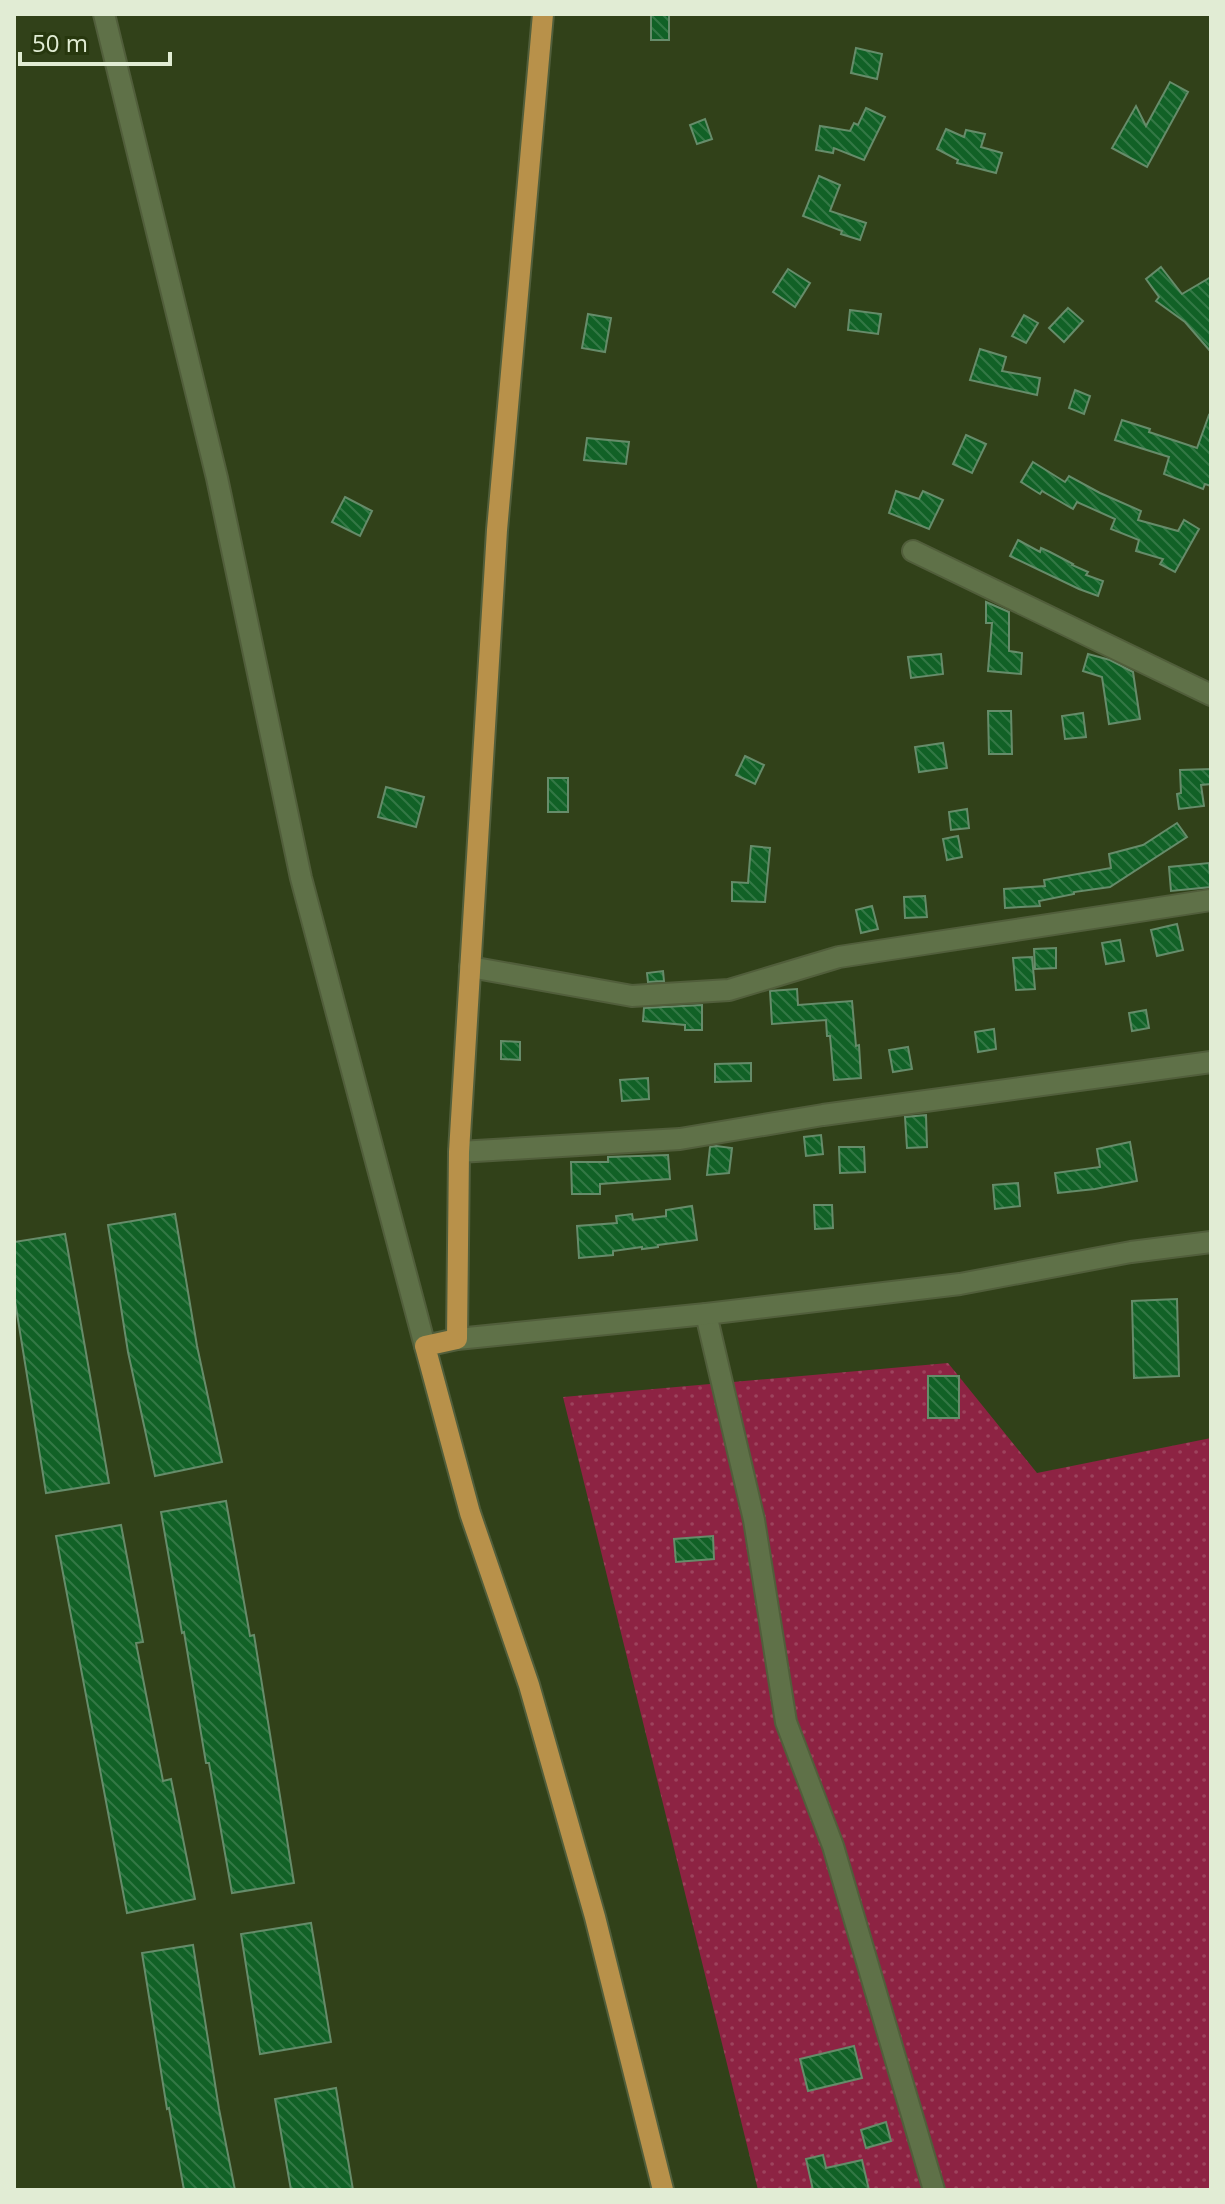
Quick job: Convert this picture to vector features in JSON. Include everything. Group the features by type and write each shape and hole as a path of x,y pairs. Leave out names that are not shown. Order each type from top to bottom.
{"main road":[{"path":"543,14 497,530 459,1152 457,1339 425,1346 470,1513 529,1685 595,1917 663,2190"}],"street":[{"path":"104,14 217,478 301,878 425,1346"},
{"path":"913,551 1211,695"},
{"path":"470,967 632,996 729,990 839,957 1211,900"},
{"path":"459,1152 680,1139 823,1115 1211,1062"},
{"path":"457,1339 960,1284 1131,1252 1211,1242"},
{"path":"706,1314 754,1520 786,1722 833,1846 934,2190"}],"shaded area":[{"path":"948,1363 1037,1473 1211,1438 1211,2190 758,2190 563,1397"}],"building":[{"path":"651,15 669,15 669,40 651,40"},
{"path":"856,48 882,54 877,79 851,73"},
{"path":"1170,82 1188,92 1147,167 1112,148 1136,106 1146,126"},
{"path":"866,108 885,117 864,160 834,148 833,153 816,150 820,126 850,131 854,123 858,125"},
{"path":"705,119 712,139 697,144 690,125"},
{"path":"946,129 964,137 966,130 985,134 981,147 1002,153 996,173 957,163 958,160 937,149"},
{"path":"819,176 840,185 830,211 866,223 860,240 803,216"},
{"path":"1161,267 1182,294 1211,277 1211,352 1185,322 1156,301 1159,297 1146,279"},
{"path":"788,269 810,283 795,307 773,292"},
{"path":"1068,308 1083,321 1064,342 1049,328"},
{"path":"850,310 881,314 878,334 848,330"},
{"path":"588,314 611,318 605,352 582,348"},
{"path":"1024,315 1038,323 1026,343 1012,336"},
{"path":"980,349 1006,357 1002,371 1040,378 1037,395 970,380"},
{"path":"1075,390 1090,396 1084,414 1069,408"},
{"path":"1209,415 1211,486 1205,484 1203,489 1164,474 1169,457 1115,440 1122,420 1197,448"},
{"path":"966,435 986,444 972,473 953,464"},
{"path":"587,438 629,442 626,464 584,460"},
{"path":"1033,462 1065,482 1069,476 1141,511 1138,520 1178,531 1184,520 1199,529 1175,572 1160,564 1163,559 1136,551 1139,540 1111,529 1115,519 1077,502 1073,509 1021,482"},
{"path":"896,491 919,499 923,491 943,500 929,529 889,513"},
{"path":"345,497 372,511 360,536 332,522"},
{"path":"1018,540 1040,552 1041,548 1050,552 1088,572 1086,575 1103,581 1098,596 1010,556"},
{"path":"986,602 1009,612 1009,651 1022,653 1021,674 988,671 992,623 986,623"},
{"path":"941,654 943,674 911,678 908,657"},
{"path":"1088,654 1110,660 1133,672 1140,719 1109,724 1102,677 1083,671"},
{"path":"988,711 1011,711 1012,754 989,754"},
{"path":"1083,713 1086,737 1065,739 1062,716"},
{"path":"943,743 947,768 919,772 915,747"},
{"path":"745,756 764,765 755,784 736,775"},
{"path":"1211,769 1211,784 1201,785 1204,806 1179,809 1180,770"},
{"path":"548,778 568,778 568,812 548,812"},
{"path":"386,787 424,797 416,827 378,817"},
{"path":"967,809 969,828 951,830 949,812"},
{"path":"1177,823 1187,837 1110,887 1039,901 1040,906 1005,908 1004,889 1045,886 1044,880 1111,868 1109,854 1143,845"},
{"path":"958,836 962,857 947,860 943,839"},
{"path":"751,846 770,848 765,902 732,901 732,882 748,883"},
{"path":"1209,863 1211,887 1171,891 1169,867"},
{"path":"925,896 927,917 905,918 904,897"},
{"path":"872,906 878,929 861,933 856,910"},
{"path":"1177,924 1183,950 1157,956 1151,930"},
{"path":"1120,940 1124,961 1106,964 1102,943"},
{"path":"1056,948 1056,968 1035,969 1034,949"},
{"path":"1032,957 1035,989 1016,990 1013,958"},
{"path":"663,971 664,981 648,982 647,973"},
{"path":"797,989 798,1005 852,1001 861,1078 834,1080 826,1020 772,1024 770,991"},
{"path":"702,1005 702,1030 685,1030 685,1025 643,1021 644,1008"},
{"path":"1146,1010 1149,1028 1132,1031 1129,1013"},
{"path":"994,1029 996,1049 978,1052 975,1032"},
{"path":"501,1041 520,1042 520,1060 501,1059"},
{"path":"908,1047 912,1069 893,1072 889,1050"},
{"path":"751,1063 751,1081 715,1082 715,1064"},
{"path":"648,1078 649,1099 622,1101 620,1080"},
{"path":"926,1115 927,1147 907,1148 905,1117"},
{"path":"821,1135 823,1154 806,1156 804,1137"},
{"path":"1130,1142 1137,1181 1058,1193 1055,1173 1100,1167 1097,1149"},
{"path":"710,1147 732,1148 729,1173 707,1175"},
{"path":"839,1147 864,1147 865,1172 840,1173"},
{"path":"668,1155 670,1179 600,1184 600,1194 572,1194 571,1162 608,1162 608,1157"},
{"path":"1018,1183 1020,1206 995,1209 993,1185"},
{"path":"814,1205 832,1205 833,1228 815,1229"},
{"path":"692,1206 697,1240 579,1258 577,1226 617,1223 616,1216 632,1214 633,1220 666,1216 666,1210"},
{"path":"175,1214 197,1346 222,1462 155,1476 128,1352 108,1225"},
{"path":"65,1234 109,1483 46,1493 14,1295 14,1242"},
{"path":"1177,1299 1179,1376 1134,1378 1132,1301"},
{"path":"928,1376 959,1376 959,1418 928,1418"},
{"path":"226,1501 250,1636 254,1635 294,1883 232,1893 161,1512"},
{"path":"121,1525 143,1642 136,1643 163,1781 171,1779 195,1899 127,1913 56,1536"},
{"path":"713,1536 714,1559 676,1562 674,1539"},
{"path":"311,1923 331,2042 260,2054 241,1934"},
{"path":"193,1945 235,2190 184,2190 167,2109 142,1953"},
{"path":"854,2046 862,2078 808,2091 800,2059"},
{"path":"336,2088 353,2190 291,2190 275,2099"},
{"path":"886,2122 891,2141 866,2148 861,2130"},
{"path":"823,2155 826,2168 862,2160 869,2190 813,2190 806,2159"}]}
